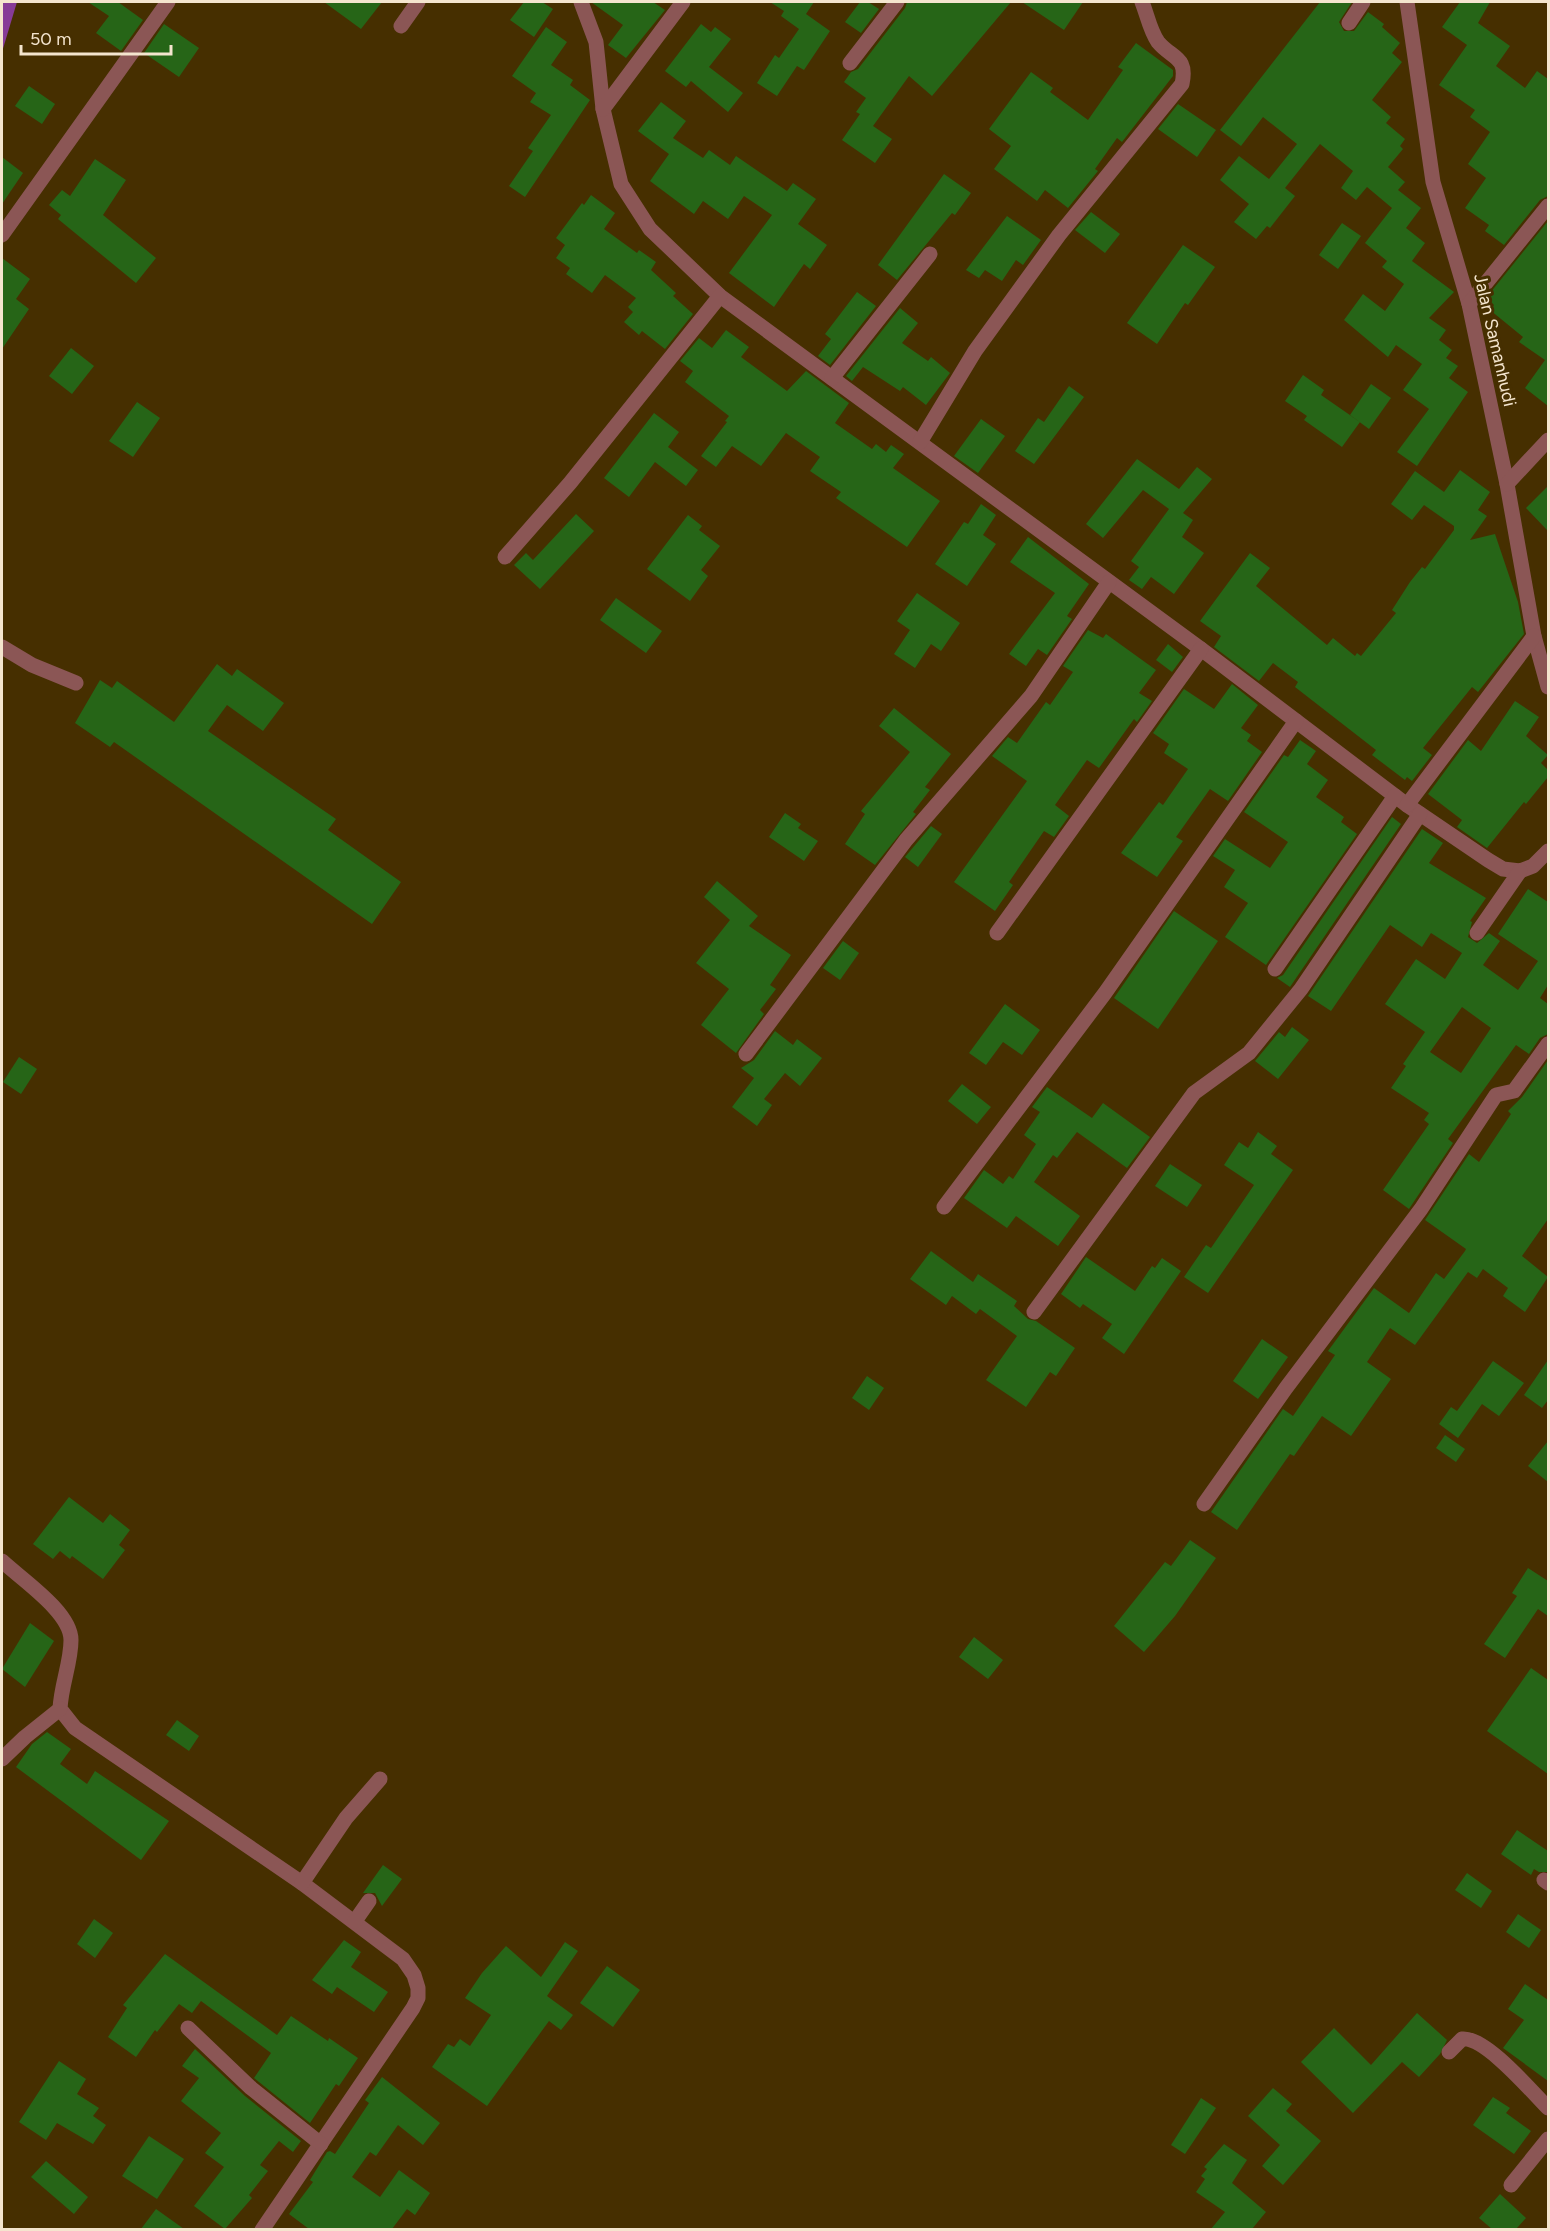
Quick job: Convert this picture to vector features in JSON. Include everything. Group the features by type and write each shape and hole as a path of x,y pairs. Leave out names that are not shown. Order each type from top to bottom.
{"street":[{"path":"2,236 168,2"},
{"path":"401,26 418,2"},
{"path":"581,2 596,42 603,110 621,184 650,229 720,296 1201,649 1407,805 1503,869 1520,871 1533,866 1548,851"},
{"path":"603,110 683,2"},
{"path":"850,63 897,2"},
{"path":"920,442 975,351 1059,235 1182,84 1184,67 1177,57 1159,42 1142,2"},
{"path":"1349,23 1363,2"},
{"name":"Jalan Samanhudi","path":"1407,2 1433,182 1469,304 1507,484 1534,636 1548,687"},
{"path":"1469,304 1548,206"},
{"path":"832,378 930,254"},
{"path":"505,557 570,483 720,296"},
{"path":"1507,484 1548,440"},
{"path":"746,1054 906,840 1031,696 1109,582"},
{"path":"1275,969 1407,805 1534,636"},
{"path":"2,646 32,665 76,683"},
{"path":"997,933 1201,649"},
{"path":"944,1207 1105,993 1296,721"},
{"path":"1034,1312 1194,1093 1249,1053 1301,989 1407,805"},
{"path":"1477,933 1520,871"},
{"path":"1204,1504 1286,1388 1421,1209 1496,1095 1514,1091 1548,1044"},
{"path":"2,1562 49,1602 68,1626 71,1638 60,1709 2,1760"},
{"path":"60,1709 75,1728 302,1883 355,1922 403,1959 414,1975 418,1998 262,2229"},
{"path":"302,1883 346,1818 380,1779"},
{"path":"355,1922 369,1901"},
{"path":"188,2028 251,2088 321,2144"},
{"path":"1449,2052 1462,2039 1473,2040 1505,2063 1548,2108"},
{"path":"1511,2185 1548,2139"}],"shaded area":[{"path":"2,2 17,2 2,52"}],"building":[{"path":"88,2 118,2 143,20 121,51 96,33 109,16"},
{"path":"324,2 382,2 361,29"},
{"path":"524,2 542,2 553,9 534,37 510,20"},
{"path":"591,2 653,2 665,10 626,58 608,45 623,25"},
{"path":"770,2 814,2 806,14 830,31 804,70 797,66 777,96 757,83 775,55 779,58 799,29 781,16 784,11"},
{"path":"860,2 868,2 879,9 861,33 845,22"},
{"path":"907,2 1011,2 932,96 909,76 873,126 892,139 875,163 842,140 860,114 856,112 866,98 844,82 851,72 858,69 905,8"},
{"path":"1022,2 1083,2 1064,30"},
{"path":"1320,2 1352,2 1339,22 1344,31 1354,31 1368,12 1384,24 1382,27 1400,43 1392,53 1402,62 1372,100 1391,117 1386,123 1405,139 1400,146 1403,149 1388,167 1405,182 1398,190 1421,208 1406,228 1425,243 1412,261 1454,292 1429,318 1446,330 1439,340 1452,350 1446,358 1458,366 1449,378 1468,392 1417,466 1397,452 1429,409 1403,390 1422,364 1396,345 1388,357 1344,320 1363,294 1385,311 1404,284 1382,267 1387,261 1365,243 1392,208 1367,187 1356,200 1341,188 1353,171 1320,144 1285,188 1295,196 1270,228 1267,226 1256,239 1234,222 1249,204 1220,180 1239,156 1269,179 1297,144 1263,117 1241,146 1220,130"},
{"path":"1460,2 1490,2 1478,23 1510,46 1496,66 1525,88 1537,71 1548,79 1548,196 1540,200 1504,245 1485,231 1489,225 1465,208 1486,178 1468,164 1490,132 1470,117 1475,110 1439,85 1467,45 1442,27"},
{"path":"164,24 199,48 179,77 144,53"},
{"path":"701,24 711,32 715,27 731,39 709,67 743,93 728,112 691,81 686,87 665,71"},
{"path":"546,27 567,42 551,65 573,80 570,85 590,100 525,197 509,186 533,151 528,148 551,115 530,102 536,93 512,76"},
{"path":"1136,43 1173,70 1173,76 1122,142 1117,138 1095,169 1098,171 1068,208 1045,190 1037,201 994,169 1011,146 989,129 1031,72 1053,88 1050,92 1088,120 1123,70 1118,67"},
{"path":"29,86 55,104 42,124 15,106"},
{"path":"661,102 686,121 673,138 703,158 709,150 730,165 736,156 787,191 793,183 816,199 798,224 827,245 810,269 804,264 774,307 729,273 772,215 744,196 728,219 703,201 694,214 650,181 669,154 638,131"},
{"path":"1178,104 1216,130 1197,157 1158,129"},
{"path":"2,157 23,173 2,204"},
{"path":"95,159 126,180 103,215 156,258 136,283 58,219 61,215 49,205 62,190 70,196"},
{"path":"944,174 971,193 955,215 952,213 897,280 878,265"},
{"path":"591,195 615,213 604,229 637,253 639,250 656,262 651,270 676,293 673,296 693,314 665,349 642,331 639,335 624,322 633,312 628,307 636,298 605,275 592,293 566,274 570,268 556,258 565,245 556,238 582,203 584,205"},
{"path":"1091,212 1120,234 1105,253 1075,230"},
{"path":"1007,216 1041,240 1023,265 1016,260 1002,281 985,270 979,278 966,270"},
{"path":"1548,221 1548,406 1525,388 1545,360 1519,342 1523,337 1490,310 1494,305 1486,298"},
{"path":"1342,223 1361,236 1338,269 1319,255"},
{"path":"1183,245 1215,267 1188,305 1185,303 1157,344 1127,323"},
{"path":"2,258 30,279 16,299 29,309 2,349"},
{"path":"857,292 876,306 830,365 818,356 831,339 825,334"},
{"path":"900,308 918,323 902,343 928,361 931,357 950,373 926,405 903,387 900,391 863,367 852,381 846,376"},
{"path":"726,330 749,347 741,357 787,391 806,371 849,403 835,423 872,449 876,444 886,452 891,445 904,454 893,468 940,501 907,547 836,498 841,492 810,471 820,457 786,433 761,466 732,446 716,467 701,456 727,422 725,421 729,416 685,382 693,371 680,361 699,338 712,348"},
{"path":"71,348 94,366 72,394 49,376"},
{"path":"1303,375 1324,390 1321,395 1360,422 1342,447 1304,420 1307,416 1285,401"},
{"path":"1371,384 1391,398 1369,429 1350,415"},
{"path":"1069,386 1084,397 1034,464 1015,451 1038,418 1044,422"},
{"path":"137,402 160,418 133,457 109,441"},
{"path":"654,413 679,432 668,447 698,470 686,486 655,462 629,497 604,478"},
{"path":"981,419 1005,436 978,473 954,456"},
{"path":"1137,459 1179,489 1197,467 1212,479 1183,513 1193,520 1182,537 1204,553 1174,594 1151,577 1142,589 1129,580 1139,567 1131,561 1169,509 1143,490 1103,538 1086,524"},
{"path":"1460,470 1490,492 1478,510 1487,516 1470,540 1495,534 1518,602 1524,634 1478,692 1472,687 1423,748 1432,755 1412,781 1407,777 1405,780 1372,755 1376,750 1295,687 1298,682 1273,663 1259,681 1214,647 1221,636 1200,621 1250,553 1270,568 1256,586 1327,645 1333,638 1355,656 1357,653 1361,656 1396,613 1392,610 1410,582 1422,567 1425,569 1454,530 1454,526 1424,505 1412,520 1391,504 1415,471 1444,492"},
{"path":"1548,486 1548,531 1526,508"},
{"path":"981,504 996,515 983,535 996,544 967,586 935,564 964,522 968,524"},
{"path":"576,514 594,531 540,589 514,565 526,553 533,560"},
{"path":"688,515 702,526 699,530 720,546 701,570 708,576 690,601 647,569"},
{"path":"1028,537 1089,584 1067,616 1072,619 1047,655 1038,649 1026,666 1009,654 1055,593 1010,562"},
{"path":"917,593 960,623 941,651 931,644 915,668 894,654 910,630 897,621"},
{"path":"616,598 662,631 646,653 600,620"},
{"path":"1088,630 1103,638 1106,634 1156,670 1139,693 1152,701 1137,722 1134,719 1099,768 1087,760 1055,805 1069,816 1054,837 1044,831 1009,882 1013,885 995,911 954,882 1027,781 992,756 1008,737 1017,743 1046,702 1050,705 1073,672 1063,666"},
{"path":"1168,644 1183,657 1172,672 1156,660"},
{"path":"217,664 232,676 237,669 284,703 263,731 227,705 208,731 336,819 328,830 401,882 372,924 114,742 110,747 75,723 100,680 112,688 117,681 174,722"},
{"path":"1232,684 1258,705 1241,728 1251,735 1247,741 1262,752 1228,801 1210,789 1176,837 1183,841 1157,877 1121,853 1159,802 1163,805 1188,769 1164,753 1169,744 1153,733 1184,689 1214,709"},
{"path":"1515,701 1539,717 1526,736 1548,755 1541,763 1548,770 1548,777 1526,804 1524,802 1487,848 1457,827 1462,820 1428,794 1468,740 1481,751"},
{"path":"894,708 951,754 925,787 930,790 913,812 916,814 875,865 845,844 865,814 861,811 910,752 879,726"},
{"path":"1300,740 1316,751 1307,764 1328,780 1316,797 1344,817 1341,822 1357,834 1266,965 1225,937 1248,903 1224,887 1235,870 1213,856 1225,839 1270,868 1288,842 1244,812 1284,755 1288,757"},
{"path":"785,813 801,824 798,828 818,841 804,861 769,837"},
{"path":"1392,817 1401,824 1290,987 1277,978 1283,975"},
{"path":"931,826 942,834 918,867 905,857"},
{"path":"1422,829 1443,843 1429,863 1486,898 1470,921 1472,922 1468,937 1477,943 1489,933 1500,941 1483,965 1518,990 1538,961 1498,934 1528,889 1548,902 1548,985 1540,998 1548,1004 1548,1034 1540,1038 1529,1054 1516,1045 1448,1139 1453,1143 1409,1209 1383,1190 1429,1124 1424,1120 1429,1113 1391,1088 1406,1066 1403,1064 1425,1032 1385,1004 1416,959 1445,979 1462,953 1431,933 1422,947 1390,925 1331,1011 1308,996","holes":["1462,1007 1491,1028 1461,1073 1430,1052"]},
{"path":"717,881 758,916 749,926 791,955 770,985 776,989 760,1010 764,1014 736,1053 701,1025 729,989 696,963 730,920 704,897"},
{"path":"1174,911 1218,941 1158,1029 1114,998"},
{"path":"843,941 859,953 840,980 823,968"},
{"path":"1005,1004 1040,1030 1022,1055 1003,1042 986,1065 969,1053"},
{"path":"1292,1027 1309,1040 1278,1079 1255,1061 1279,1032 1285,1037"},
{"path":"775,1031 793,1045 797,1039 822,1058 800,1086 785,1073 764,1099 772,1105 757,1126 732,1107 754,1078 741,1068 754,1060"},
{"path":"19,1057 37,1069 21,1094 3,1082"},
{"path":"1548,1060 1548,1219 1522,1256 1548,1277 1525,1312 1503,1296 1508,1288 1483,1269 1477,1278 1468,1272 1415,1345 1390,1328 1367,1362 1391,1379 1351,1436 1322,1416 1294,1456 1290,1454 1237,1530 1211,1512 1283,1409 1293,1416 1335,1355 1328,1351 1374,1288 1409,1313 1436,1273 1444,1279 1465,1251 1466,1249 1425,1220 1469,1154 1479,1162 1511,1114 1508,1111 1522,1097"},
{"path":"962,1084 991,1107 977,1124 948,1101"},
{"path":"1047,1087 1092,1118 1103,1103 1150,1137 1127,1168 1077,1132 1057,1158 1053,1155 1034,1182 1080,1216 1058,1246 1016,1216 1007,1228 964,1198 984,1170 1003,1184 1009,1176 1013,1179 1036,1144 1024,1135 1040,1112 1032,1107"},
{"path":"1258,1132 1277,1146 1271,1154 1293,1170 1208,1293 1184,1277 1206,1245 1211,1248 1254,1185 1224,1165 1239,1142 1248,1148"},
{"path":"1170,1164 1202,1185 1187,1207 1155,1186"},
{"path":"931,1251 973,1282 978,1274 1017,1301 1014,1306 1028,1319 1036,1321 1075,1348 1056,1376 1050,1372 1026,1407 986,1380 1017,1336 980,1309 976,1314 952,1296 946,1305 910,1279"},
{"path":"1086,1257 1135,1291 1152,1266 1155,1268 1162,1258 1181,1271 1124,1354 1102,1338 1112,1324 1083,1304 1080,1308 1061,1294"},
{"path":"1262,1339 1288,1357 1258,1399 1233,1381"},
{"path":"1548,1360 1548,1400 1542,1408 1524,1395"},
{"path":"1493,1361 1524,1383 1499,1416 1482,1404 1458,1438 1439,1424 1451,1407 1457,1411"},
{"path":"867,1376 884,1388 869,1410 852,1398"},
{"path":"1445,1435 1465,1449 1456,1462 1436,1448"},
{"path":"1548,1441 1548,1482 1528,1466"},
{"path":"69,1497 103,1523 110,1514 130,1530 119,1545 125,1550 103,1579 72,1556 70,1559 60,1551 53,1559 33,1544"},
{"path":"1190,1540 1216,1558 1175,1616 1144,1652 1114,1626 1165,1562 1171,1566"},
{"path":"1528,1568 1548,1581 1548,1616 1538,1609 1505,1658 1484,1644 1517,1596 1512,1593"},
{"path":"30,1623 54,1641 25,1687 2,1669"},
{"path":"974,1637 1003,1660 988,1679 959,1657"},
{"path":"1531,1668 1548,1680 1548,1774 1487,1731"},
{"path":"177,1720 199,1736 189,1751 166,1735"},
{"path":"47,1732 71,1749 60,1764 87,1784 95,1771 169,1821 141,1860 16,1767 32,1744"},
{"path":"1517,1830 1548,1851 1548,1872 1539,1872 1534,1869 1531,1875 1501,1854"},
{"path":"383,1865 402,1879 382,1906 375,1893 363,1893"},
{"path":"1467,1873 1492,1891 1481,1908 1455,1890"},
{"path":"1518,1914 1541,1930 1529,1948 1506,1932"},
{"path":"94,1919 113,1933 95,1958 77,1944"},
{"path":"344,1940 361,1952 351,1967 388,1992 374,2012 337,1987 332,1994 312,1980"},
{"path":"565,1942 578,1951 547,1996 573,2015 561,2030 549,2021 487,2106 432,2067 448,2044 454,2047 460,2039 470,2046 491,2015 465,1998 482,1973 506,1946 541,1977"},
{"path":"165,1954 277,2035 291,2016 358,2058 339,2086 336,2084 310,2123 254,2078 271,2053 201,2001 192,2013 179,2004 157,2032 155,2030 136,2057 108,2037 127,2008 123,2005"},
{"path":"607,1966 640,1990 613,2027 580,2003"},
{"path":"1525,1984 1548,2000 1548,2081 1503,2048 1524,2020 1508,2009"},
{"path":"1417,2013 1447,2040 1440,2054 1419,2077 1402,2062 1353,2113 1301,2062 1334,2028 1371,2065"},
{"path":"195,2049 245,2096 301,2141 293,2152 279,2141 260,2165 268,2171 249,2195 252,2198 225,2229 194,2206 224,2167 205,2153 221,2133 181,2101 199,2078 182,2066"},
{"path":"59,2061 86,2079 77,2094 99,2108 93,2116 106,2125 93,2144 57,2123 46,2140 19,2122"},
{"path":"382,2077 440,2123 423,2145 398,2125 376,2156 370,2152 352,2177 380,2197 399,2170 430,2193 415,2215 407,2209 392,2229 309,2229 289,2214 313,2182 310,2180 327,2152 335,2154 369,2103 365,2100"},
{"path":"1273,2088 1292,2104 1286,2111 1321,2141 1283,2185 1262,2166 1280,2145 1248,2116"},
{"path":"1493,2097 1510,2108 1506,2113 1531,2131 1514,2154 1473,2125"},
{"path":"1201,2098 1216,2108 1185,2154 1171,2145"},
{"path":"149,2136 184,2159 157,2199 122,2176"},
{"path":"1224,2144 1247,2160 1232,2183 1266,2212 1252,2229 1211,2229 1225,2212 1196,2192 1205,2179 1201,2176 1207,2169 1204,2167"},
{"path":"46,2161 88,2197 74,2214 31,2177"},
{"path":"1500,2194 1526,2218 1516,2229 1492,2229 1479,2218"},
{"path":"156,2209 184,2229 141,2229"}]}
